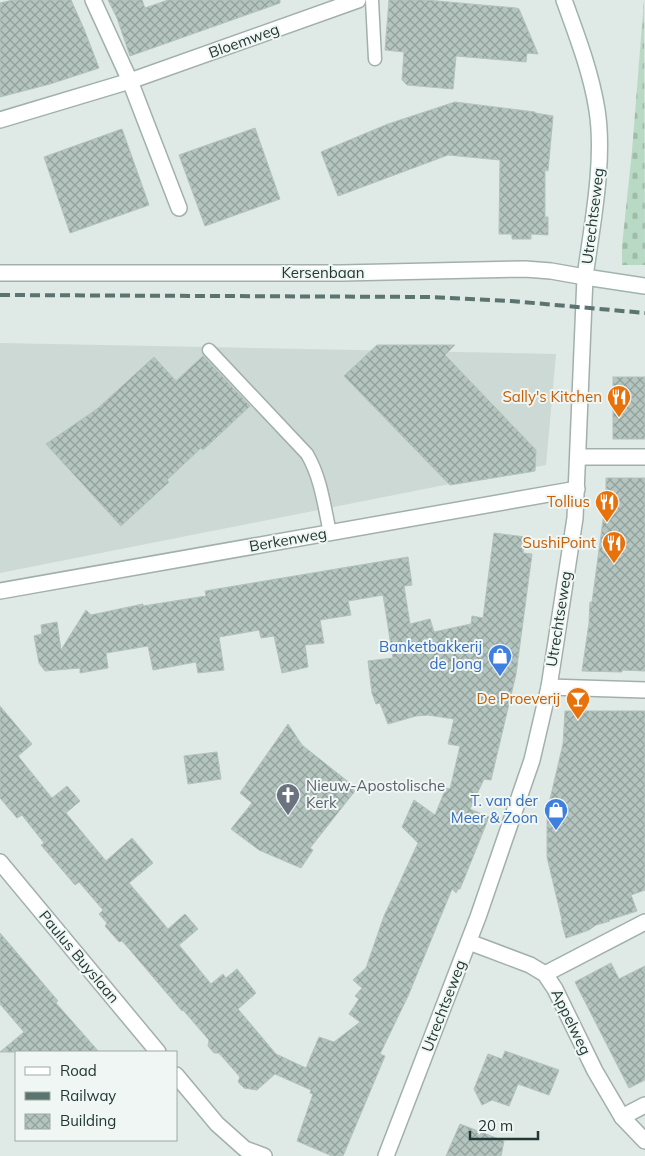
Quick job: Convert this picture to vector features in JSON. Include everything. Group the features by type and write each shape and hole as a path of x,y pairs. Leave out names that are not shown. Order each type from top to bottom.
{"street":[{"path":"93,0 130,81 179,208"},
{"name":"Bloemweg","path":"0,120 130,81 358,0"},
{"name":"Utrechtseweg","path":"386,1156 469,942 532,760 549,687 577,489 585,277 600,154 597,110 585,60 564,0"},
{"name":"Kersenbaan","path":"0,273 342,274 525,269 551,271 645,286"},
{"path":"578,457 645,458"},
{"name":"Berkenweg","path":"0,591 577,489"},
{"path":"549,687 645,690"},
{"name":"Paulus Buyslaan","path":"0,862 157,1051"},
{"path":"545,974 645,922"},
{"name":"Appelweg","path":"469,942 530,965 545,974 555,988 595,1071 622,1117 645,1141"},
{"path":"178,1077 217,1124 245,1148 264,1156"},
{"path":"622,1117 645,1106"}],"lane":[{"path":"372,0 375,59"},
{"path":"209,350 307,454 315,468 321,488 330,533"}],"shaded area":[{"path":"0,343 556,354 546,465 0,573"}],"green space":[{"path":"644,0 645,265 622,265 622,246"}],"building":[{"path":"13,0 71,0 99,68 50,84 0,97 0,3"},
{"path":"108,0 142,0 145,8 168,0 280,0 280,3 130,56 117,18"},
{"path":"389,0 426,0 519,9 538,54 527,53 526,62 456,56 453,89 407,85 402,80 404,52 385,50"},
{"path":"455,102 553,116 548,171 545,170 545,217 548,217 548,235 531,234 531,239 512,239 512,234 499,234 500,160 448,155 338,196 321,152 388,124"},
{"path":"255,128 280,199 205,226 179,155"},
{"path":"122,129 149,205 70,233 44,157"},
{"path":"377,345 455,345 445,355 536,450 535,471 450,485 344,376"},
{"path":"203,356 250,406 203,450 201,448 167,480 169,482 121,526 46,444 97,409 154,357 176,381"},
{"path":"613,377 645,377 645,439 613,439"},
{"path":"606,478 645,478 645,671 582,671 590,602 592,602 606,498"},
{"path":"494,533 525,537 523,553 532,554 516,674 491,780 484,779 470,809 489,817 460,889 456,893 452,889 408,996 380,1054 385,1056 343,1156 332,1156 297,1141 313,1094 310,1093 311,1090 275,1074 257,1090 244,1088 238,1082 240,1077 219,1053 214,1053 208,1046 209,1040 122,941 119,942 105,926 107,923 99,914 103,910 79,882 75,885 41,845 44,843 22,815 17,818 0,798 0,706 32,744 18,756 52,798 67,786 80,801 66,813 106,861 132,838 153,863 129,883 168,929 185,914 198,929 179,945 211,984 223,974 226,978 237,969 256,993 238,1009 276,1054 306,1068 319,1037 334,1042 360,1022 349,1014 359,999 355,996 362,988 353,980 366,968 384,916 418,843 402,827 414,800 435,815 446,788 450,789 460,746 448,744 454,719 428,715 416,716 388,724 380,703 376,704 372,693 368,661 393,658 383,595 348,601 351,615 320,620 324,643 305,645 308,667 282,673 274,636 261,638 259,630 219,637 224,670 198,673 196,662 153,670 148,646 106,653 108,668 80,673 80,668 45,671 39,663 34,636 42,634 41,625 57,622 61,650 86,610 91,615 143,604 143,606 206,596 205,591 408,557 412,585 404,586 410,624 430,619 434,632 471,624 472,616 483,618"},
{"path":"565,711 645,711 645,890 631,895 637,911 609,920 589,930 566,938 547,857 547,812 563,744"},
{"name":"Nieuw-Apostolische Kerk","path":"288,724 302,745 351,784 349,786 355,791 310,848 313,850 301,868 259,850 231,829 252,803 240,793"},
{"path":"217,752 221,779 188,784 184,756"},
{"path":"0,933 58,1001 56,1003 98,1051 0,1052 24,1032 0,1004"},
{"path":"611,963 619,979 645,966 645,1080 629,1088 575,982"},
{"path":"505,1051 559,1070 549,1095 518,1084 509,1106 492,1100 482,1105 474,1089 488,1054 502,1059"},
{"path":"460,1124 504,1141 501,1156 446,1156"}],"railway":[{"path":"0,295 429,297 511,301 645,313"}],"place":[{"name":"Sally's Kitchen","path":"619,418"},
{"name":"Tollius","path":"607,523"},
{"name":"SushiPoint","path":"614,564"},
{"name":"Banketbakkerij de Jong","path":"500,677"},
{"name":"De Proeverij","path":"578,720"},
{"name":"Nieuw-Apostolische Kerk","path":"288,816"},
{"name":"T. van der Meer & Zoon","path":"556,831"}]}
